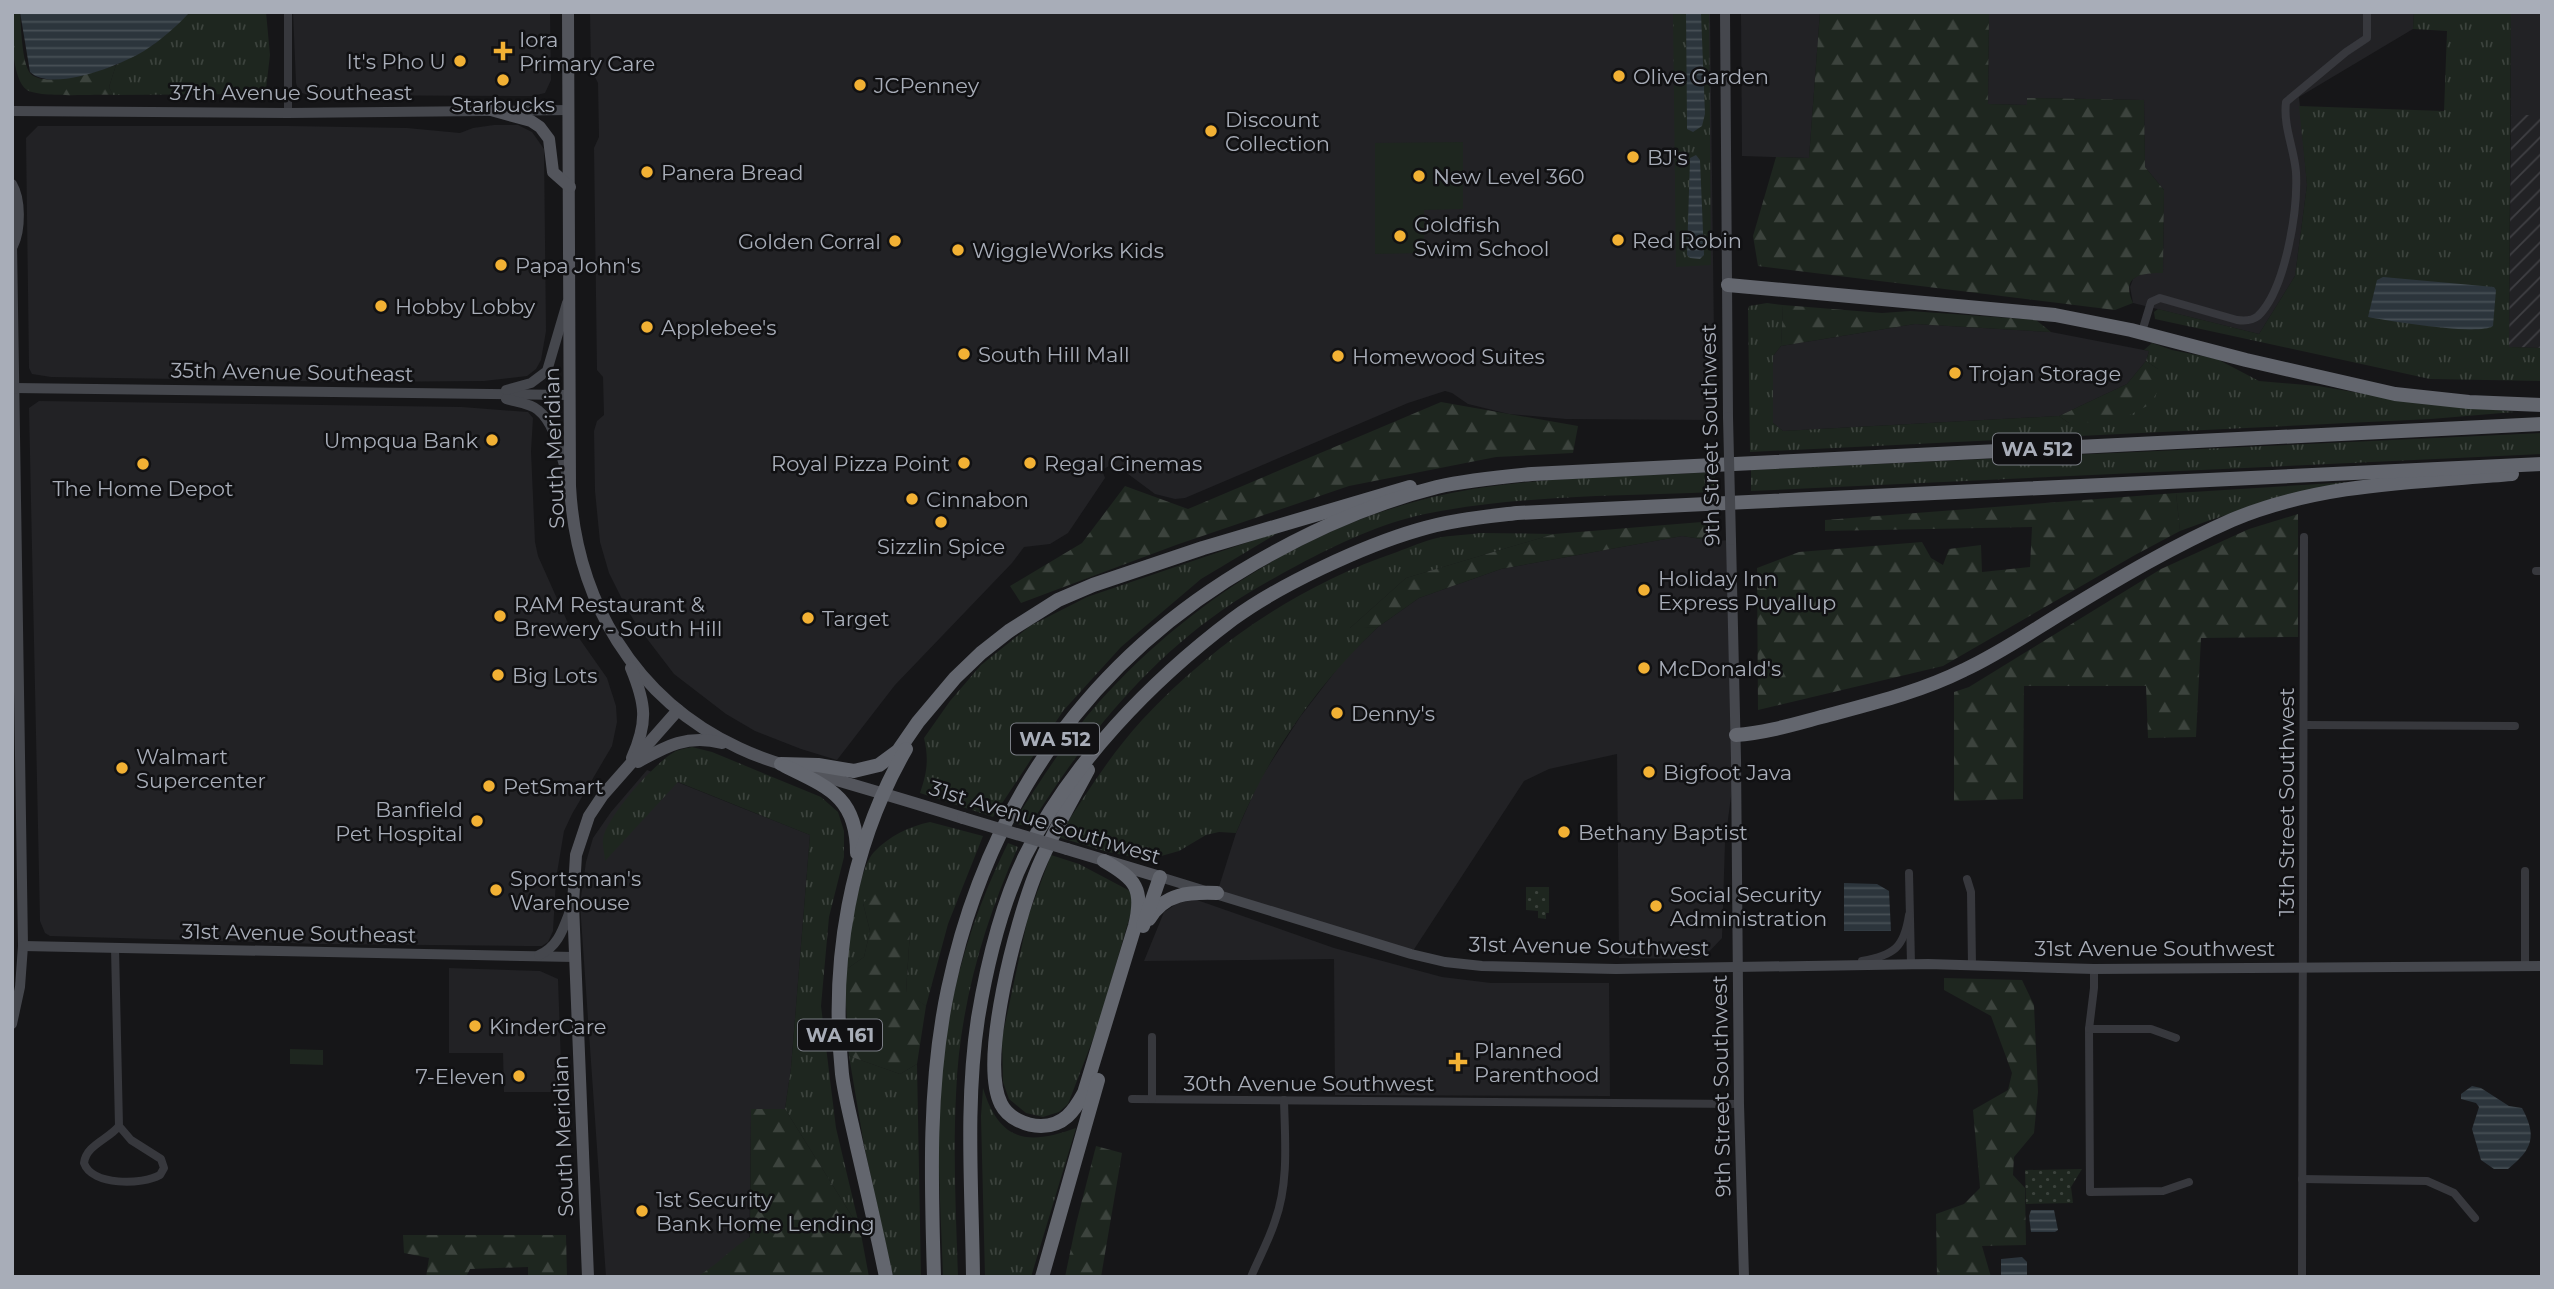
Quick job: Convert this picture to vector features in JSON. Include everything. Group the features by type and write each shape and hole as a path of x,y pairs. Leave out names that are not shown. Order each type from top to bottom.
{"highway":[{"path":"1728,285 2055,315 2143,331 2395,394 2469,402 2542,405"},
{"name":"WA 512","path":"934,1277 932,1209 938,1043 967,912 992,846 1025,785 1061,731 1109,674 1159,628 1219,583 1280,548 1346,516 1437,487 1532,474 2542,424"},
{"name":"WA 512","path":"973,1277 971,1072 978,1017 989,967 1004,912 1025,857 1059,797 1101,744 1176,666 1234,618 1284,588 1357,552 1418,530 1470,519 1546,512 2542,464"},
{"path":"781,764 818,765 841,771 868,769 891,758 955,678 1009,631 1058,600 1093,585 1385,492 1454,477 1514,472 1532,474"},
{"path":"1736,735 1843,711 1945,679 1976,664 2167,551 2234,519 2292,500 2341,490 2542,472"},
{"path":"883,793 923,717"},
{"path":"1101,744 1035,873 1000,1008 995,1058 996,1091 1005,1110 1029,1125 1049,1126 1073,1114 1084,1093 1135,926 1140,901 1136,886 1123,872 1104,861"},
{"path":"781,764 827,788 849,809 856,831 855,879"},
{"name":"WA 161","path":"883,793 864,844 847,911 840,964 839,1023 842,1076 886,1277"},
{"path":"1042,1277 1138,943 1160,877"},
{"path":"1138,943 1151,915 1166,901 1189,893 1217,893"}],"main road":[{"name":"South Meridian","path":"568,12 570,486 574,528 584,571 600,611 625,653 650,683 678,710 597,804 583,830 574,867 573,904 588,1277"},
{"path":"491,110 531,121 540,127 549,139 553,172 570,187"},
{"path":"625,653 641,693 644,709 640,740 628,768"},
{"name":"31st Avenue Southwest","path":"678,710 708,732 741,749 781,764 1160,877"},
{"path":"628,768 680,741 705,740 741,749"}],"street":[{"path":"288,12 288,113"},
{"name":"9th Street Southwest","path":"1726,12 1728,417 1744,1277"},
{"path":"2143,331 2151,302 2160,298 2237,320 2250,320 2259,314 2284,271 2294,210 2296,171 2285,117 2286,102 2367,38 2367,12"},
{"name":"37th Avenue Southeast","path":"12,110 288,113 569,110"},
{"path":"12,185 17,192 18,225 18,237 13,245 23,946 20,987 12,1024"},
{"path":"490,394 531,383 547,371 570,294"},
{"name":"35th Avenue Southeast","path":"14,388 570,396"},
{"path":"490,394 530,405 543,415 551,429 570,486"},
{"name":"13th Street Southwest","path":"2302,1277 2304,537"},
{"path":"2304,725 2515,726"},
{"path":"2525,871 2525,967"},
{"path":"1909,873 1910,964"},
{"name":"31st Avenue Southwest","path":"1160,877 1410,954 1463,965 1590,968 1910,964 2094,969 2542,966"},
{"path":"1967,879 1971,892 1972,966"},
{"path":"534,957 556,943 573,904"},
{"path":"1842,965 1893,951 1902,941 1909,915"},
{"name":"31st Avenue Southeast","path":"23,946 575,957"},
{"path":"115,948 119,1126 131,1140 161,1159 164,1168 160,1175 145,1180 118,1180 100,1178 88,1172 84,1163 86,1154 119,1126"},
{"path":"2094,969 2089,1029 2090,1192 2163,1191 2189,1182"},
{"path":"2089,1029 2151,1029 2176,1038"},
{"path":"1152,1037 1152,1099"},
{"name":"30th Avenue Southwest","path":"1132,1099 1739,1104"},
{"path":"1251,1277 1276,1220 1281,1199 1285,1165 1284,1100"},
{"path":"2302,1179 2427,1181 2454,1193 2475,1218"}],"shaded area":[{"path":"20,12 190,12 162,38 133,57 87,75 54,80 40,78 30,72"},
{"path":"293,12 550,12 551,80 545,93 532,96 308,95 299,92 296,83"},
{"path":"590,12 1710,12 1715,420 1566,419 1509,414 1468,404 1445,391 1408,403 1185,498 1175,499 1155,494 1120,468 1109,466 1102,470 1105,478 1068,533 1050,544 1024,547 1012,563 895,685 837,760 801,749 755,731 726,714 674,674 627,609 609,573 600,542 595,491 594,431 597,421 604,415 603,377 597,370 594,148 599,137 598,83 591,69"},
{"path":"1686,12 1701,13 1705,114 1702,126 1693,132 1687,129"},
{"path":"1741,12 1820,12 1809,158 1742,156"},
{"path":"1989,12 2414,12 2413,29 2299,97 2307,185 2295,276 2259,334 2133,303 2130,287 2133,279 2141,273 2163,273 2164,190 2145,167 2144,100 2028,98 2027,105 1988,104"},
{"path":"2511,12 2542,12 2542,115 2511,115"},
{"path":"2511,115 2542,115 2542,348 2509,347"},
{"path":"494,125 518,125 532,132 544,149 546,331 541,360 536,369 527,376 484,381 358,382 51,377 32,374 29,368 26,138 38,126 289,126 407,128 460,133"},
{"path":"1696,155 1700,160 1704,255 1700,259 1687,255 1690,158"},
{"path":"2383,277 2494,287 2493,326 2484,329 2453,329 2368,317 2377,280"},
{"name":"Trojan Storage","path":"1915,324 2051,332 2149,351 2146,361 2127,384 2059,416 1783,431 1773,423 1773,356 1781,346"},
{"path":"39,401 462,407 528,412 533,418 531,451 538,556 567,621 607,678 616,706 617,722 612,746 564,831 556,879 553,931 548,942 542,946 321,944 50,936 45,933 40,921 29,408"},
{"path":"1682,536 1715,541 1731,540 1736,759 1725,842 1722,938 1706,955 1697,959 1619,958 1617,754 1549,769 1524,781 1411,954 1217,893 1236,833 1259,781 1300,717 1344,660 1378,627 1419,598 1501,569"},
{"path":"647,770 810,835 791,1068 785,1109 751,1110 749,1277 606,1277 580,904 586,862 593,838"},
{"path":"1844,883 1877,884 1889,891 1891,931 1844,931"},
{"path":"1197,900 1334,948 1442,977 1491,983 1609,983 1610,1096 1335,1095 1334,959 1144,961 1164,912 1181,901"},
{"path":"449,968 540,971 558,979 562,1092 504,1092 503,1053 449,1053"},
{"path":"2472,1086 2481,1088 2509,1106 2522,1108 2527,1118 2530,1142 2523,1155 2508,1169 2494,1169 2481,1160 2472,1129 2479,1107 2476,1103 2461,1099 2461,1094"},
{"path":"2031,1210 2054,1210 2058,1230 2031,1232"},
{"path":"2022,1257 2027,1262 2027,1277 2001,1277 2001,1259"}],"green space":[{"path":"12,12 20,12 24,53 30,73 37,77 58,79 116,65 109,87 113,95 55,95 27,90 15,65"},
{"path":"190,12 266,12 270,55 266,89 260,94 113,95 109,87 116,65 153,45"},
{"path":"1673,12 1709,12 1711,265 1676,267"},
{"path":"1820,12 1989,12 1988,104 2027,105 2027,98 2144,100 2145,167 2164,190 2163,273 2141,275 2131,281 2129,286 2133,303 2115,310 1758,266 1753,236 1776,157 1809,158"},
{"path":"2414,12 2511,12 2509,347 2542,348 2542,381 2430,379 2155,319 2154,312 2158,309 2259,334 2295,276 2307,185 2299,106 2444,111 2447,31 2413,29"},
{"name":"New Level 360","path":"1463,142 1463,209 1424,210 1424,253 1375,254 1375,143"},
{"path":"1767,303 1783,305 1781,346 1773,356 1773,423 1783,431 2059,416 2069,423 2158,369 2146,361 2149,351 2144,350 2152,343 2217,359 2259,381 2318,386 2395,399 2514,412 2431,419 1750,452 1748,310 1749,306"},
{"path":"1783,305 1882,313 1910,311 2036,320 2051,332 1915,324 1781,346"},
{"path":"2146,361 2158,369 2160,388 2149,405 2118,421 2069,423 2059,416 2127,384"},
{"path":"1441,402 1578,426 1573,453 1496,457 1349,486 1176,545 1021,603 1010,586 1082,543 1125,486 1188,509"},
{"path":"2542,433 2542,454 1751,491 1751,470"},
{"path":"1715,472 1715,492 1570,497 1461,508 1392,523 1328,549 1221,611 1164,657 1091,737 1029,827 1013,823 1075,731 1137,663 1178,627 1222,594 1268,564 1317,538 1367,517 1420,500 1473,489 1563,479"},
{"path":"2350,482 2222,516 2180,531 2176,493"},
{"path":"2176,493 2180,531 1943,666 1758,710 1757,568 1799,552 1922,542 1931,558 1943,565 1949,549 1981,545 1982,572 2030,567 2032,527 1825,531 1825,520"},
{"path":"2298,514 2298,637 2201,638 2196,737 2148,738 2146,686 2024,686 2023,799 1954,801 1954,692 1969,687 2161,569 2249,529"},
{"path":"1714,521 1715,541 1682,536 1501,569 1419,598 1378,627 1349,629 1406,578 1554,534"},
{"path":"1281,531 1201,579 1121,647 1063,711 993,817 920,793 926,766 924,738 950,701 981,665 1030,626 1087,597"},
{"path":"1480,533 1554,534 1406,578 1350,628 1378,627 1335,673 1296,722 1263,776 1236,833 1219,832 1206,835 1179,851 1147,860 1058,837 1119,747 1142,720 1198,667 1259,620 1326,582 1361,566 1432,539"},
{"path":"692,747 712,752 821,797 838,812 844,831 844,857 829,917 821,1006 836,1128 860,1229 785,1109 791,1068 810,835 678,782 605,861 603,839 606,829 622,804 667,757 676,751"},
{"path":"930,822 983,836 948,924 926,1006 906,993 910,932 863,903 870,931 864,957 844,971 859,890 868,861 880,846 893,837 907,829"},
{"path":"1008,843 1018,847 984,937 962,1031 955,1140 958,1277 943,1277 939,1107 948,1025 967,945 985,893"},
{"path":"1051,855 1079,864 1130,891 1134,902 1098,1026 1068,1104 1059,1112 1043,1117 1026,1113 1009,1099 1003,1082 1002,1038 1028,917"},
{"path":"882,885 910,931 906,992 926,1006 917,1064 900,1074 849,1056 844,971 864,957 870,931 863,903"},
{"path":"1526,887 1549,887 1549,913 1546,913 1546,919 1538,918 1538,911 1526,910"},
{"path":"1944,978 2022,980 2034,1005 2038,1092 2034,1133 2014,1157 2013,1175 2025,1188 2026,1245 1982,1246 1991,1277 1937,1277 1936,1214 1964,1204 1980,1188 1973,1110 2008,1090 2012,1073 1991,1016 1944,990"},
{"path":"290,1049 323,1050 323,1065 290,1064"},
{"path":"849,1056 900,1074 917,1064 921,1277 893,1277 864,1145"},
{"path":"983,1088 997,1119 1017,1135 1043,1137 1076,1128 1031,1277 985,1277 981,1116"},
{"path":"751,1109 785,1109 860,1229 869,1277 696,1277 750,1237"},
{"path":"1096,1146 1122,1153 1101,1277 1065,1277 1076,1224"},
{"path":"2082,1169 2071,1187 2073,1203 2026,1204 2025,1170"},
{"path":"403,1235 566,1235 567,1277 528,1277 528,1267 470,1269 466,1277 426,1277 429,1258 404,1253"}],"place":[{"name":"Iora Primary Care","path":"503,51"},
{"name":"It's Pho U","path":"460,61"},
{"name":"Olive Garden","path":"1619,76"},
{"name":"Starbucks","path":"503,80"},
{"name":"JCPenney","path":"860,85"},
{"name":"Discount Collection","path":"1211,131"},
{"name":"BJ's","path":"1633,157"},
{"name":"Panera Bread","path":"647,172"},
{"name":"New Level 360","path":"1419,176"},
{"name":"Goldfish Swim School","path":"1400,236"},
{"name":"Red Robin","path":"1618,240"},
{"name":"Golden Corral","path":"895,241"},
{"name":"WiggleWorks Kids","path":"958,250"},
{"name":"Papa John's","path":"501,265"},
{"name":"Hobby Lobby","path":"381,306"},
{"name":"Applebee's","path":"647,327"},
{"name":"South Hill Mall","path":"964,354"},
{"name":"Homewood Suites","path":"1338,356"},
{"name":"Trojan Storage","path":"1955,373"},
{"name":"Umpqua Bank","path":"492,440"},
{"name":"Royal Pizza Point","path":"964,463"},
{"name":"Regal Cinemas","path":"1030,463"},
{"name":"The Home Depot","path":"143,464"},
{"name":"Cinnabon","path":"912,499"},
{"name":"Sizzlin Spice","path":"941,522"},
{"name":"Holiday Inn Express Puyallup","path":"1644,590"},
{"name":"RAM Restaurant & Brewery - South Hill","path":"500,616"},
{"name":"Target","path":"808,618"},
{"name":"McDonald's","path":"1644,668"},
{"name":"Big Lots","path":"498,675"},
{"name":"Denny's","path":"1337,713"},
{"name":"Walmart Supercenter","path":"122,768"},
{"name":"Bigfoot Java","path":"1649,772"},
{"name":"PetSmart","path":"489,786"},
{"name":"Banfield Pet Hospital","path":"477,821"},
{"name":"Bethany Baptist","path":"1564,832"},
{"name":"Sportsman's Warehouse","path":"496,890"},
{"name":"Social Security Administration","path":"1656,906"},
{"name":"KinderCare","path":"475,1026"},
{"name":"Planned Parenthood","path":"1458,1062"},
{"name":"7-Eleven","path":"519,1076"},
{"name":"1st Security Bank Home Lending","path":"642,1211"}]}
